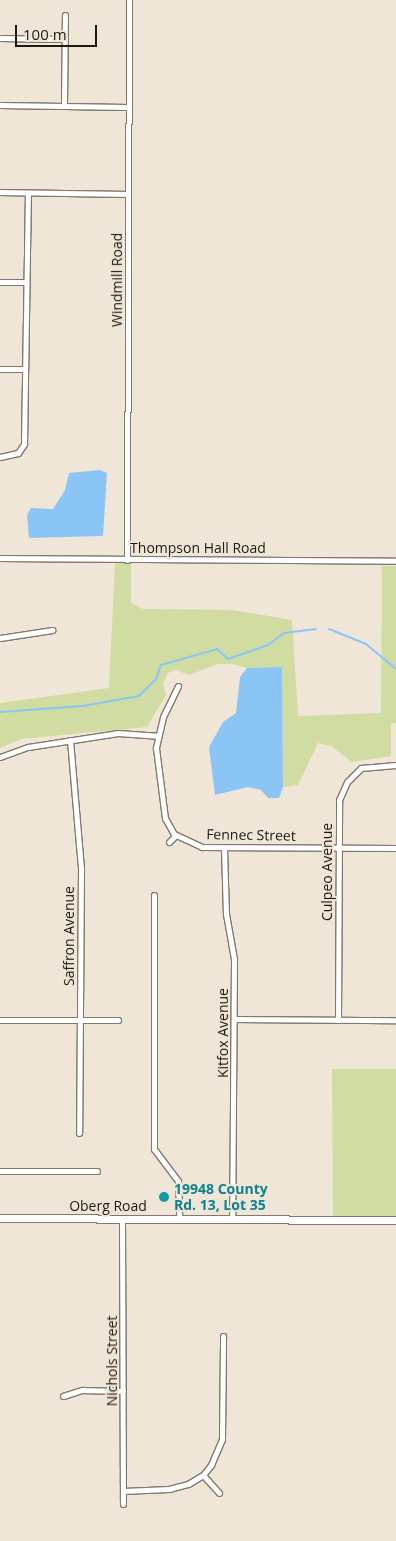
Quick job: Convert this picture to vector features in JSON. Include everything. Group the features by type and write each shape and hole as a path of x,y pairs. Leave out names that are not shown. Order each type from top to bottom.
{"street":[{"name":"Windmill Road","path":"127,560 128,0"},
{"path":"64,105 65,15"},
{"path":"0,38 65,39"},
{"path":"0,105 127,107"},
{"path":"0,192 128,194"},
{"path":"0,457 21,451 24,444 28,193"},
{"path":"0,282 26,282"},
{"path":"0,369 25,370"},
{"name":"Thompson Hall Road","path":"0,558 396,561"},
{"path":"0,638 52,630"},
{"path":"169,842 176,835 165,818 157,736 178,686"},
{"path":"0,757 28,747 70,740 130,732 157,736"},
{"name":"Saffron Avenue","path":"70,740 80,842 80,1133"},
{"name":"Culpeo Avenue","path":"338,1020 339,800 347,782 368,765 396,765"},
{"name":"Fennec Street","path":"176,835 194,845 224,848 396,848"},
{"name":"Kitfox Avenue","path":"224,848 226,914 234,959 232,1219"},
{"path":"154,895 154,1149 178,1181 179,1219"},
{"path":"234,1019 396,1020"},
{"path":"0,1020 118,1020"},
{"path":"0,1171 97,1171"},
{"name":"Oberg Road","path":"0,1218 396,1220"},
{"name":"Nichols Street","path":"122,1219 122,1504"},
{"path":"123,1492 169,1490 203,1474 217,1455 222,1439 223,1336"},
{"path":"63,1396 82,1390 123,1391"},
{"path":"203,1474 219,1493"}],"green space":[{"path":"115,563 131,563 131,603 143,609 233,610 292,620 298,716 381,713 382,566 396,566 396,723 391,724 391,756 352,762 331,746 318,743 298,785 283,787 282,667 247,668 233,664 218,664 189,675 176,670 168,673 163,683 166,695 147,727 21,739 0,748 0,703 109,688"},
{"path":"332,1069 396,1069 396,1223 333,1223"}],"water":[{"path":"100,470 107,473 103,536 29,538 27,515 31,508 53,509 65,490 69,473"},
{"path":"282,667 283,787 279,798 268,798 261,790 248,787 215,795 209,747 223,722 236,713 240,677 247,668"}],"waterway":[{"path":"0,712 83,706 139,696 156,679 161,665 217,649 228,659 268,645 284,633 316,629"},
{"path":"329,629 366,644 396,669"}],"place":[{"name":"19948 County Rd. 13, Lot 35","path":"164,1197"}]}
